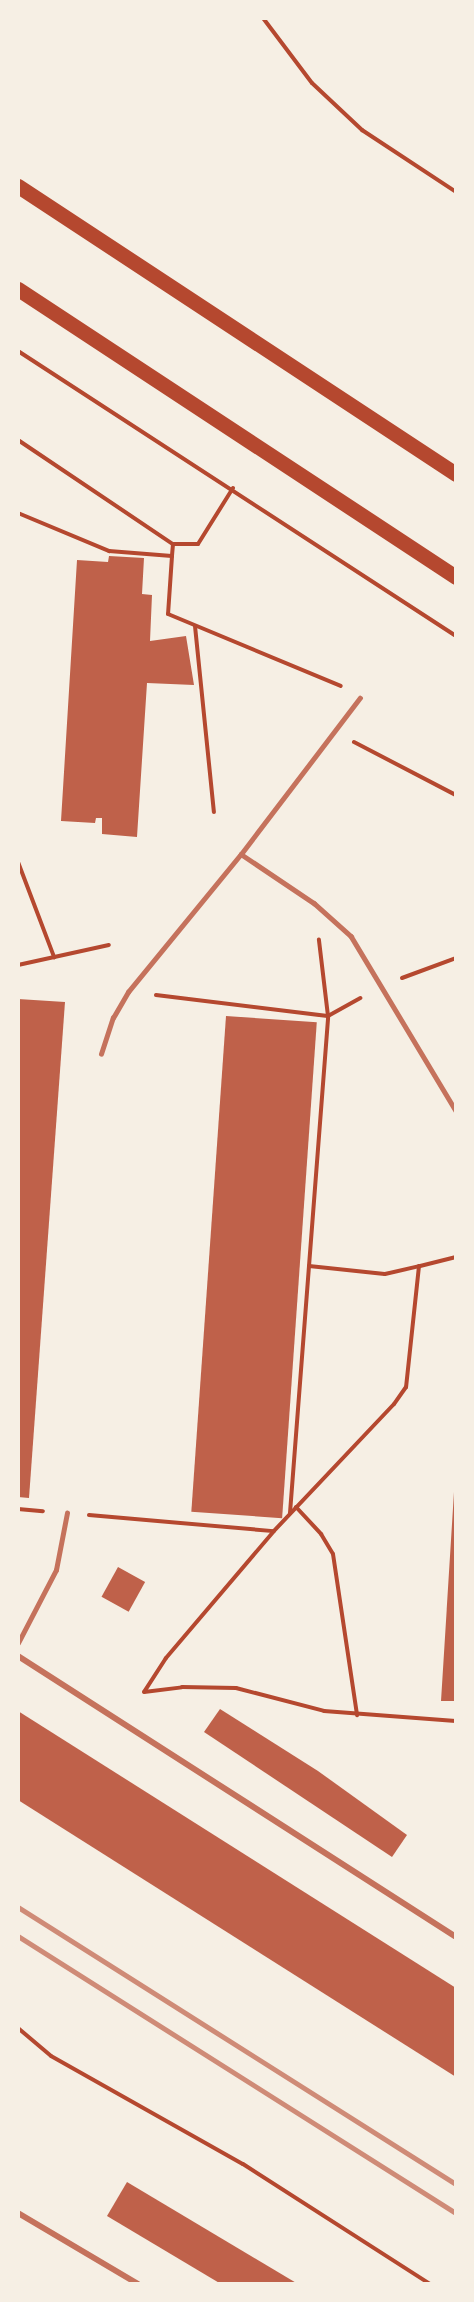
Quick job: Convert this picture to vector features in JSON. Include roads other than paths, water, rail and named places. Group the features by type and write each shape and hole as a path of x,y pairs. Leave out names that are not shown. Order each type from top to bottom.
{"main road":[{"path":"18,186 456,474"},
{"path":"18,289 456,578"}],"street":[{"path":"18,1656 456,1937"},
{"path":"18,2212 138,2284"}],"lane":[{"path":"101,1054 113,1018 128,992 241,854 360,698"},
{"path":"241,854 314,903 351,936 456,1111"},
{"path":"18,1643 56,1570 67,1513"}],"railway":[{"path":"18,1907 456,2184"},
{"path":"18,1936 456,2213"}]}
